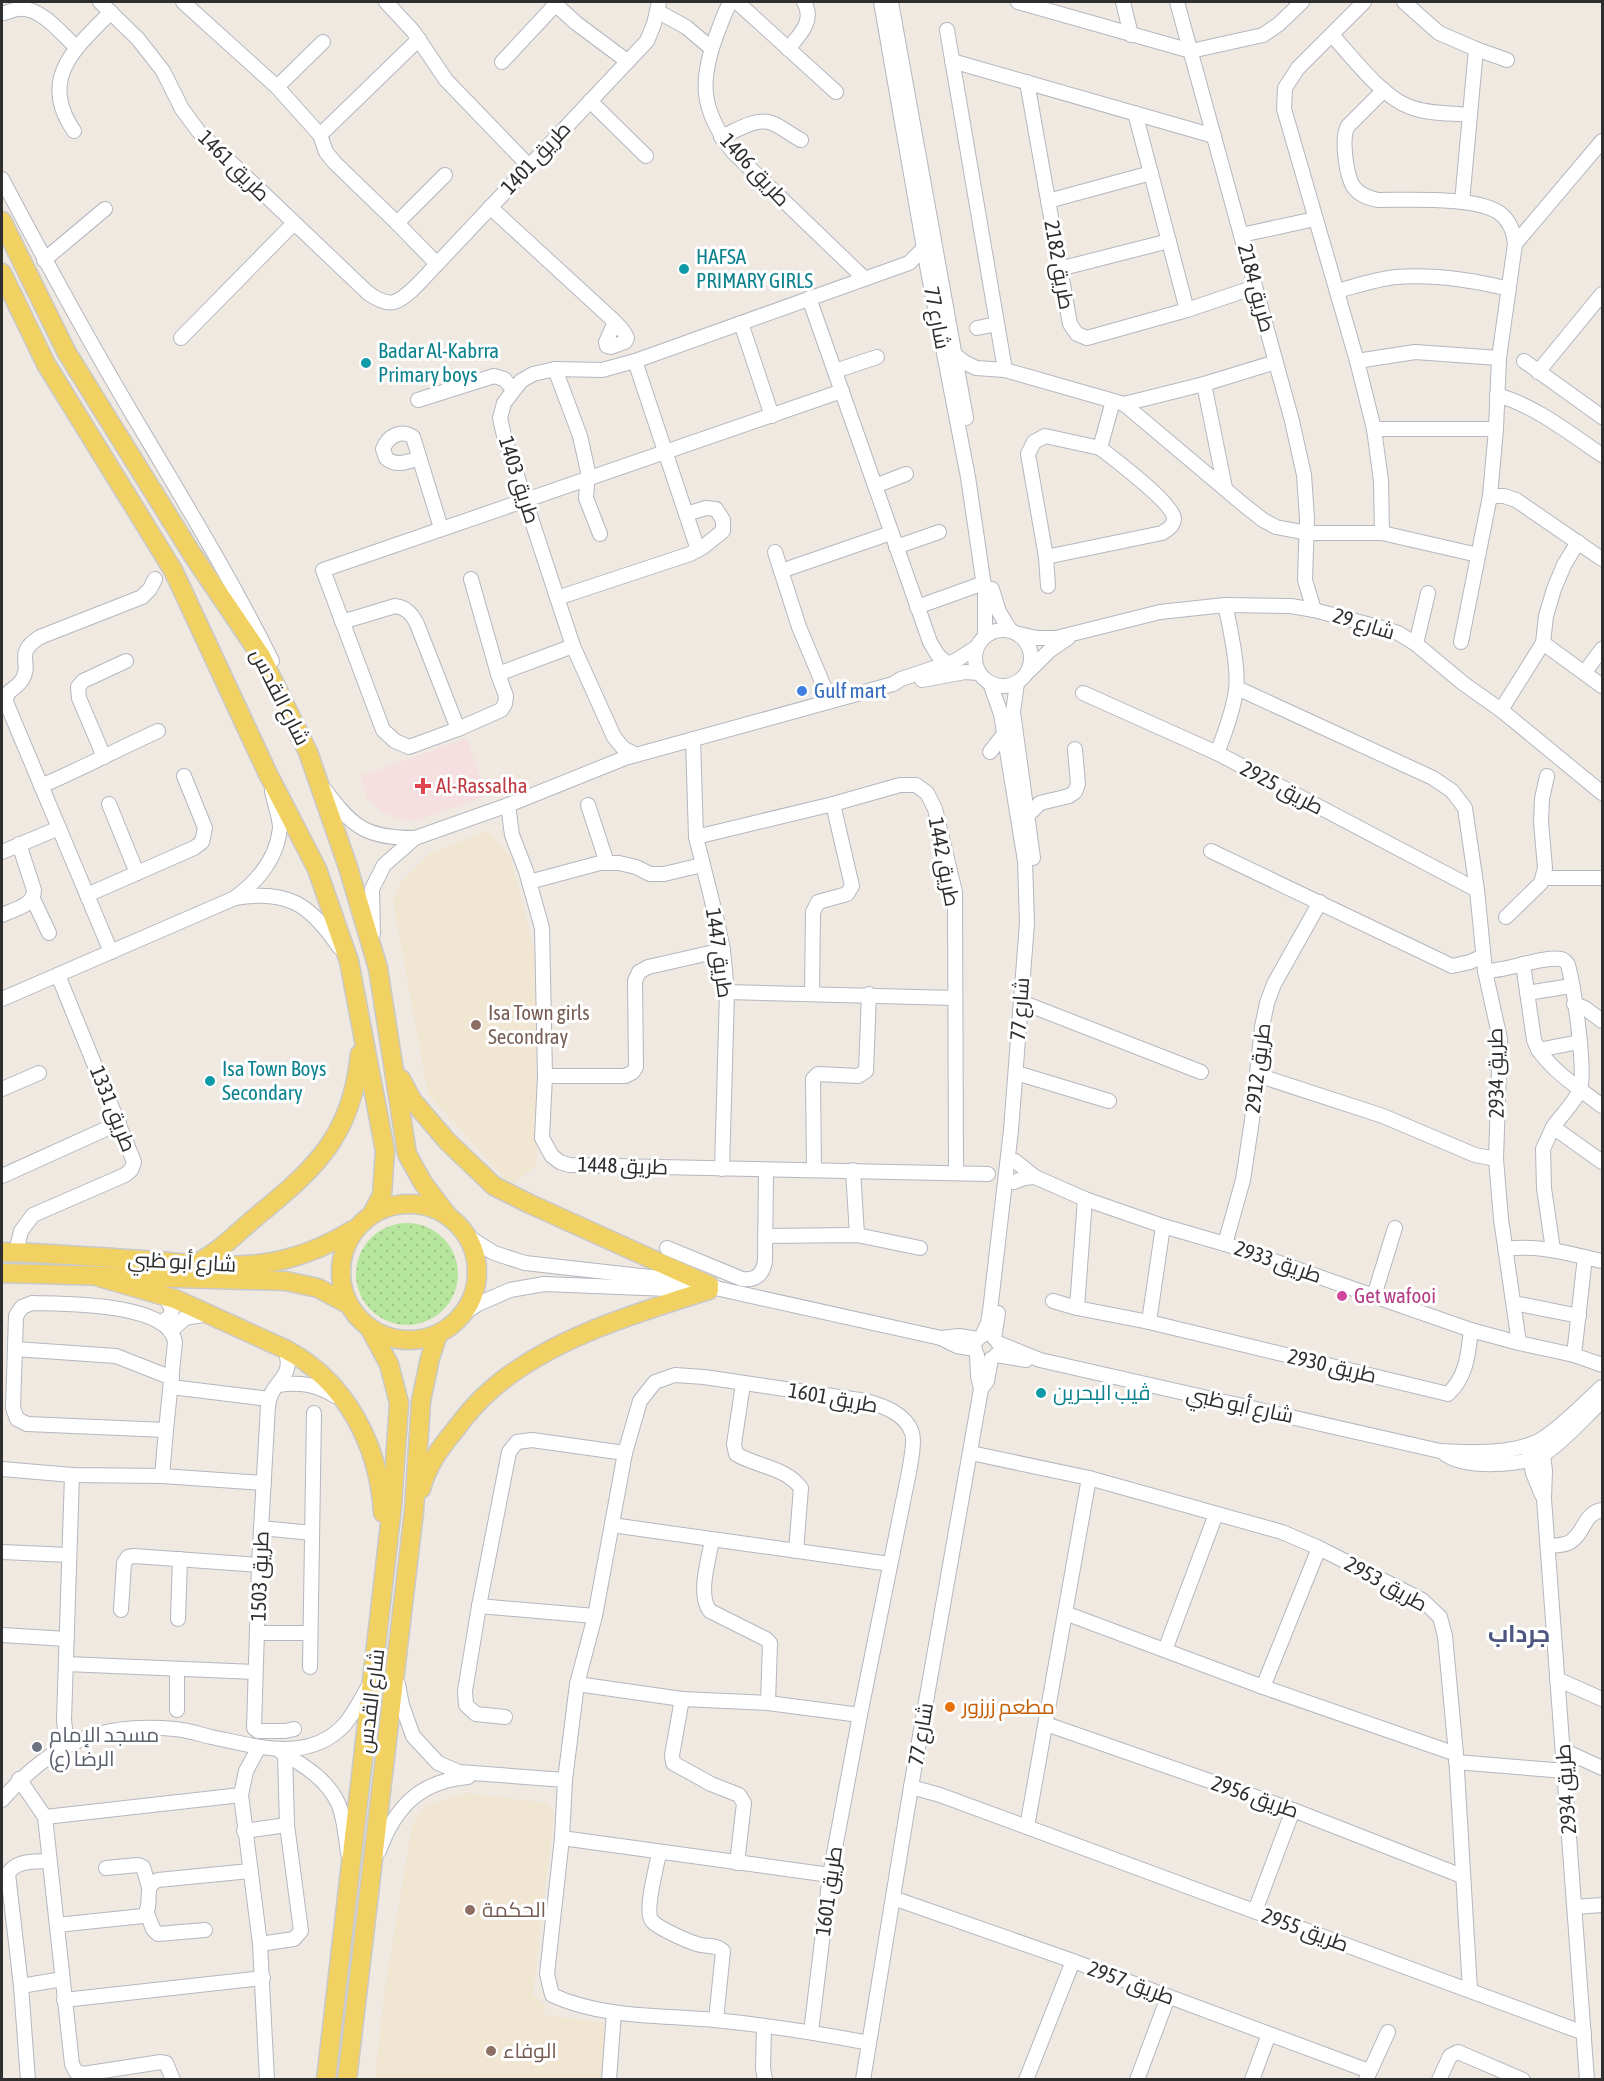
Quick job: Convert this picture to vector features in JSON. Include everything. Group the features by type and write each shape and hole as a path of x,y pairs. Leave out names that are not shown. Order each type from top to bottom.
{"main road":[{"name":"شارع القدس","path":"2,221 67,353 192,554 261,656 308,752 348,867 378,968 407,1154 423,1182 448,1216"},
{"name":"شارع القدس","path":"2,273 45,364 173,570 268,774 317,869 349,961 385,1151 382,1195 372,1214"},
{"path":"195,1264 214,1253 289,1190 309,1172 326,1151 344,1120 358,1077 361,1050 360,1023"},
{"path":"394,1067 412,1100 448,1142 495,1186 713,1288"},
{"path":"418,1204 434,1208 448,1216 467,1236 475,1255 477,1276 473,1296 463,1314 438,1334 421,1339 403,1340 385,1336 369,1327 357,1317 348,1304 341,1281 342,1258 346,1243 355,1229 372,1214 394,1205 418,1204"},
{"name":"شارع أبو ظبي","path":"9,1252 243,1265 285,1260 321,1248 355,1229"},
{"name":"شارع أبو ظبي","path":"2,1273 286,1281 318,1288 348,1304"},
{"path":"99,1276 165,1295 285,1349 299,1356 317,1370 347,1403 368,1440 379,1479 386,1566"},
{"path":"414,1511 424,1475 437,1452 462,1420 492,1389 525,1365 557,1346 713,1288"},
{"name":"شارع القدس","path":"326,2079 375,1674 392,1507 399,1403 389,1364 369,1327"},
{"name":"شارع القدس","path":"348,2079 414,1511 421,1401 430,1358 438,1334"}],"street":[{"name":"طريق 1461","path":"100,2 138,39 163,71 182,109 199,132 368,293 381,301 394,302"},
{"path":"183,2 277,87 320,135 326,152 335,163 437,264"},
{"name":"طريق 1406","path":"731,2 711,48 704,78 711,117 721,137 733,152 865,279"},
{"path":"737,2 836,92"},
{"path":"788,49 807,24 808,10 804,2"},
{"name":"شارع 77","path":"881,2 928,271 968,477 984,583 987,614 985,636"},
{"name":"شارع 77","path":"891,2 961,390 992,592 999,612 1014,632"},
{"path":"1018,2 1034,4 1191,51 1263,34 1279,24 1302,2"},
{"path":"1123,2 1131,34"},
{"name":"طريق 2184","path":"1177,2 1292,421 1304,475 1305,580 1314,610"},
{"path":"1364,2 1298,68 1285,88 1284,109 1357,361 1374,429 1381,481 1382,533"},
{"path":"1404,2 1439,33 1507,60"},
{"path":"391,3 419,39 430,59 446,80 529,166"},
{"path":"502,62 554,3 576,23 627,61"},
{"path":"658,6 711,48"},
{"name":"طريق 1401","path":"394,302 411,290 437,264 647,40 658,6"},
{"path":"4,13 18,9 31,10 45,19 76,47"},
{"path":"74,132 62,108 60,82 68,57 111,12"},
{"path":"947,30 1005,370"},
{"path":"1332,35 1384,90 1411,108 1470,116"},
{"path":"320,135 419,39"},
{"path":"277,87 323,42"},
{"path":"1462,202 1476,49"},
{"path":"952,61 1214,136"},
{"name":"طريق 2182","path":"1027,82 1059,269 1070,324 1077,334 1087,338 1187,310 1255,287"},
{"path":"1384,90 1344,132 1343,140 1354,186 1368,198 1378,200 1462,202 1494,209 1502,215 1513,232 1515,244 1499,358 1490,496 1461,642"},
{"path":"590,101 646,156"},
{"path":"1135,113 1187,310"},
{"path":"721,137 763,121 801,140"},
{"path":"1515,244 1602,141"},
{"path":"1048,201 1151,173"},
{"path":"397,223 445,175"},
{"path":"2,179 148,442 221,562 256,627 291,701 292,720"},
{"path":"490,207 615,322"},
{"path":"45,260 105,209"},
{"path":"1241,235 1315,219"},
{"path":"182,338 293,224"},
{"path":"1059,269 1169,241"},
{"path":"418,400 494,376 504,379 513,389 533,374 555,369 602,370 635,361 909,263 924,248"},
{"path":"909,263 928,271"},
{"path":"1337,291 1381,279 1410,277 1455,279 1509,289"},
{"path":"1538,372 1602,294"},
{"path":"809,298 930,642 947,664"},
{"path":"741,323 772,416"},
{"path":"977,328 998,324"},
{"path":"1357,361 1415,352 1499,358"},
{"path":"954,354 964,363 976,368 1005,370 1118,402 1263,520 1276,527 1306,533 1382,533 1479,555"},
{"path":"835,371 877,357"},
{"path":"635,361 698,550"},
{"path":"1524,361 1602,417"},
{"path":"1118,402 1204,384 1276,362"},
{"path":"961,390 967,378 976,368"},
{"path":"555,369 580,436 587,467 586,498 600,534"},
{"path":"1204,384 1224,488"},
{"name":"طريق 1403","path":"513,389 504,403 500,418 573,646 610,730 623,748 636,755"},
{"path":"471,579 506,696 505,704 501,710 409,747 395,741 383,730 323,570 842,391"},
{"path":"1497,395 1515,400 1602,455"},
{"path":"1100,448 1118,402"},
{"path":"1374,429 1496,429"},
{"path":"1046,557 1162,533 1172,527 1174,518 1171,509 1100,448 1046,436 1034,442 1028,454 1046,557 1048,586"},
{"path":"419,458 441,528"},
{"path":"875,486 906,474"},
{"path":"1490,496 1504,496 1516,500 1602,559"},
{"path":"557,598 698,550 722,533 723,520 719,512 712,507 686,514"},
{"path":"896,547 939,532"},
{"path":"781,571 891,533"},
{"path":"1501,710 1543,643 1546,616 1554,589 1564,565 1578,542"},
{"path":"775,552 799,627 830,701"},
{"path":"111,952 4,693 21,681 25,670 26,648 32,642 136,599 150,589 154,579"},
{"name":"طريق 2184","path":"1291,606 1305,580"},
{"path":"918,607 984,583"},
{"path":"1416,644 1428,593"},
{"path":"1216,753 1227,728 1237,688 1231,627 1225,605"},
{"name":"شارع 29","path":"1014,632 1047,639 1160,612 1225,605 1291,606 1390,630 1416,644 1602,793"},
{"path":"342,621 395,606 410,613 417,624 458,729"},
{"path":"893,684 963,657 985,636 1001,629 1014,632 1030,648 1031,665 1017,683 1004,686 990,683 979,673 975,661 976,647"},
{"name":"شارع 29","path":"1027,673 1049,651 1075,634"},
{"path":"928,670 930,642"},
{"path":"1543,643 1602,686"},
{"path":"498,674 573,646"},
{"path":"1585,672 1602,649"},
{"path":"104,757 79,698 78,687 83,681 126,661"},
{"path":"318,781 344,816 368,832 390,838 415,838 501,808 636,755 893,684 964,672 979,673"},
{"name":"شارع 77","path":"990,683 999,706 1025,861 1027,912 1011,1163"},
{"name":"شارع 77","path":"863,2079 911,1787 971,1453 981,1389 978,1381 986,1347 1023,1075 1035,891 1028,815 1013,712 1017,683"},
{"name":"طريق 2934","path":"1237,688 1433,778 1452,791 1465,808 1477,890 1485,971 1500,1039 1496,1159 1519,1343"},
{"name":"طريق 2925","path":"1083,693 1216,753 1477,890"},
{"name":"طريق 1403","path":"606,766 611,745 610,730"},
{"path":"41,786 89,766 158,731"},
{"path":"990,752 1004,734"},
{"name":"طريق 1447","path":"693,739 696,837 723,950 727,992 722,1169"},
{"path":"1028,815 1040,803 1069,796 1075,792 1078,784 1075,749"},
{"path":"235,898 252,885 264,871 273,855 280,826 268,774"},
{"path":"87,895 194,848 204,838 205,828 184,776"},
{"path":"1506,916 1544,878 1541,810 1547,776"},
{"name":"طريق 1442","path":"696,837 833,804 900,785 916,785 927,793 935,808 955,892 956,1173"},
{"path":"1025,793 1040,803"},
{"path":"109,804 137,873"},
{"path":"812,994 815,904 844,895 850,892 852,886 833,804"},
{"path":"588,805 607,862"},
{"name":"طريق 1448","path":"501,808 529,882 542,928 543,1138 546,1148 560,1162 569,1165 988,1174 1011,1163"},
{"path":"2,852 59,828"},
{"path":"378,968 372,922 372,889 384,865 415,838"},
{"path":"19,844 34,890 33,899 49,933"},
{"path":"1211,851 1452,966 1483,956"},
{"path":"529,882 607,862 636,867 650,874 664,874 702,865"},
{"path":"1544,878 1602,878"},
{"path":"2,999 235,898 258,894 295,902 314,916 328,931 349,961"},
{"path":"2,915 33,899"},
{"name":"طريق 2912","path":"1225,1244 1242,1187 1262,1026 1274,984 1320,903"},
{"path":"544,1076 625,1076 633,1072 636,1067 635,981 639,972 648,967 723,950"},
{"path":"1485,971 1534,962 1564,960 1569,968 1582,1073 1580,1088 1553,1127 1543,1149 1544,1188 1553,1250"},
{"path":"1523,964 1534,1040 1538,1050 1547,1061 1601,1102"},
{"name":"طريق 1331","path":"9,1252 33,1215 125,1175 131,1170 134,1158 58,975"},
{"path":"1527,993 1571,986"},
{"path":"727,992 955,998"},
{"path":"813,1170 813,1079 818,1074 858,1076 866,1071 868,994"},
{"path":"1574,1004 1585,1008 1602,1021"},
{"path":"1029,1005 1201,1072"},
{"path":"1538,1050 1579,1042"},
{"path":"2,1089 39,1073"},
{"path":"1023,1075 1109,1101"},
{"path":"1257,1075 1383,1116 1475,1155 1496,1159"},
{"path":"2,1176 119,1123"},
{"path":"1553,1127 1602,1162"},
{"name":"طريق 2933","path":"1011,1163 1035,1177 1085,1199 1163,1226 1225,1244 1472,1330 1599,1361"},
{"path":"667,1248 748,1280 759,1275 764,1268 766,1170"},
{"path":"853,1170 857,1235"},
{"path":"988,1174 1009,1184 1024,1178 1035,1177"},
{"path":"1077,1308 1085,1199"},
{"path":"1149,1322 1163,1226"},
{"path":"1374,1296 1395,1228"},
{"path":"765,1236 857,1235 920,1248"},
{"name":"شارع أبو ظبي","path":"467,1236 494,1253 525,1263 670,1279 941,1338 959,1336 986,1347 1040,1360 1440,1451 1494,1451 1534,1442"},
{"path":"1506,1249 1534,1247 1602,1261"},
{"path":"1574,1354 1585,1257"},
{"name":"شارع أبو ظبي","path":"463,1314 502,1293 544,1284 713,1288"},
{"path":"165,1295 172,1310 166,1327"},
{"name":"طريق 2930","path":"1053,1300 1077,1308 1149,1322 1448,1394 1457,1385 1465,1368 1472,1330"},
{"path":"1514,1303 1580,1316"},
{"path":"162,1476 175,1342 166,1327 133,1312 105,1306 27,1304 18,1311 13,1408 21,1422 166,1430"},
{"path":"166,1327 185,1318 209,1314"},
{"path":"15,1349 116,1356 171,1383 268,1399 288,1369 285,1349"},
{"path":"1599,1361 1601,1394"},
{"name":"طريق 1601","path":"614,2012 581,2006 552,1995 547,1974 562,1838 565,1780 577,1684 595,1616 625,1453 640,1401 656,1382 675,1375 704,1377 866,1401 886,1407 902,1419 912,1434 910,1467 830,1875 811,2032"},
{"path":"278,1385 296,1383 314,1385 347,1403"},
{"path":"743,1384 734,1444 736,1454 781,1472 795,1480 801,1488 796,1551"},
{"path":"1534,1442 1601,1394"},
{"path":"1537,1457 1601,1394"},
{"name":"طريق 1503","path":"268,1399 259,1565 254,1728 258,1731 271,1732"},
{"path":"310,1667 314,1413"},
{"path":"505,1717 476,1714 466,1705 465,1692 478,1606 509,1452 517,1442 532,1440 625,1453"},
{"name":"طريق 2934","path":"1534,1442 1538,1486 1544,1499 1548,1546 1587,2079"},
{"name":"شارع أبو ظبي","path":"1440,1451 1450,1458 1480,1464 1537,1457"},
{"name":"طريق 2953","path":"971,1453 1089,1478 1282,1532 1422,1600 1440,1617 1445,1636 1456,1758 1470,1990"},
{"path":"2,1469 72,1475 162,1476 264,1483"},
{"path":"67,1744 65,1715 72,1475"},
{"path":"1027,1827 1089,1478"},
{"path":"1548,1546 1568,1543 1577,1536 1587,1519 1595,1511 1602,1510"},
{"path":"1165,1650 1216,1514"},
{"path":"612,1526 890,1564"},
{"path":"261,1528 312,1533"},
{"path":"712,1540 703,1593 705,1605 710,1611 770,1643 768,1703"},
{"path":"1263,1687 1319,1548"},
{"path":"2,1552 69,1555"},
{"path":"121,1610 124,1563 128,1557 259,1565"},
{"path":"178,1619 180,1559"},
{"path":"478,1606 595,1616"},
{"path":"1065,1613 1456,1758 1564,1771"},
{"path":"258,1633 310,1633"},
{"path":"2,1635 67,1639"},
{"path":"66,1664 255,1672"},
{"path":"177,1670 177,1710"},
{"path":"267,2079 260,1944 241,1795 246,1771 273,1750 299,1749 332,1734 344,1724 375,1674"},
{"path":"396,1676 402,1705 413,1736 438,1763 459,1772 565,1780"},
{"path":"1557,1679 1602,1699"},
{"path":"577,1684 682,1699 768,1703 860,1715"},
{"path":"682,1699 672,1755 674,1763 711,1784 739,1795 744,1803 737,1863"},
{"path":"65,1715 80,1738"},
{"name":"طريق 2956","path":"1046,1724 1293,1810 1462,1876"},
{"path":"2,1800 19,1779 67,1744 80,1738 135,1729 176,1729 273,1750 303,1764 323,1781 339,1804 351,1869"},
{"path":"260,1944 294,1939 301,1931 287,1825 271,1732 294,1729"},
{"path":"1563,1750 1602,1768"},
{"path":"373,1870 387,1829 406,1802 432,1785 458,1778 488,1775"},
{"path":"19,1779 45,1817 64,2000 72,2064 76,2072 83,2074 161,2062 166,2063 170,2068 173,2079"},
{"name":"طريق 2955","path":"911,1787 940,1795 1584,2033"},
{"path":"45,1817 241,1795"},
{"path":"1255,1911 1293,1810"},
{"path":"244,1831 287,1825"},
{"path":"562,1838 830,1875"},
{"path":"660,1853 648,1910 651,1920 660,1927 698,1944 719,1947 723,1951 716,2020"},
{"path":"28,2079 21,1986 8,1874 11,1867 18,1864 48,1861"},
{"path":"106,1868 138,1865 143,1868 149,1887 147,1913 153,1929 158,1934 206,1930"},
{"path":"149,1887 158,1880 250,1871"},
{"name":"طريق 2957","path":"893,1898 1073,1961 1269,2034 1367,2075"},
{"path":"1575,1907 1602,1905"},
{"path":"57,1925 143,1916 147,1913"},
{"path":"1026,2079 1073,1961"},
{"path":"64,2000 263,1978"},
{"path":"21,1986 62,1979"},
{"path":"1137,2079 1168,1997"},
{"path":"609,2079 614,2012 716,2020 811,2032 869,2043"},
{"path":"764,2027 765,2079"},
{"path":"1367,2075 1388,2032"},
{"path":"1252,2079 1269,2034"},
{"path":"1439,2079 1448,2060 1453,2053 1458,2052 1524,2079"}],"shaded area":[{"name":"Al-Rassalha","path":"467,738 486,796 415,821 382,812 368,799 361,776"},
{"name":"Isa Town girls Secondray","path":"488,831 511,858 536,957 537,1165 511,1185 428,1094 393,901 401,882 430,853"},
{"name":"الحكمة","path":"466,1793 547,1803 554,1813 533,1995 544,2005 545,2014 529,2013 606,2023 601,2079 375,2079 384,1996 412,1825 426,1806"}],"green space":[{"path":"407,1223 427,1226 436,1231 450,1245 455,1254 458,1274 455,1294 450,1303 436,1317 427,1322 407,1325 387,1322 378,1317 364,1303 359,1294 356,1274 359,1254 364,1245 378,1231 387,1226"}],"place":[{"name":"HAFSA PRIMARY GIRLS","path":"684,269"},
{"name":"Badar Al-Kabrra Primary boys","path":"366,363"},
{"name":"Gulf mart","path":"802,691"},
{"name":"Al-Rassalha","path":"423,786"},
{"name":"Isa Town girls Secondray","path":"476,1025"},
{"name":"Isa Town Boys Secondary","path":"210,1081"},
{"name":"Get wafooi","path":"1342,1296"},
{"name":"ڤيب البحرين","path":"1041,1393"},
{"name":"مطعم زرزور","path":"950,1707"},
{"name":"مسجد الإمام الرضا (ع)","path":"37,1747"},
{"name":"الحكمة","path":"470,1910"},
{"name":"الوفاء","path":"491,2051"}],"district":[{"name":"جرداب","path":"1519,1634"}]}
